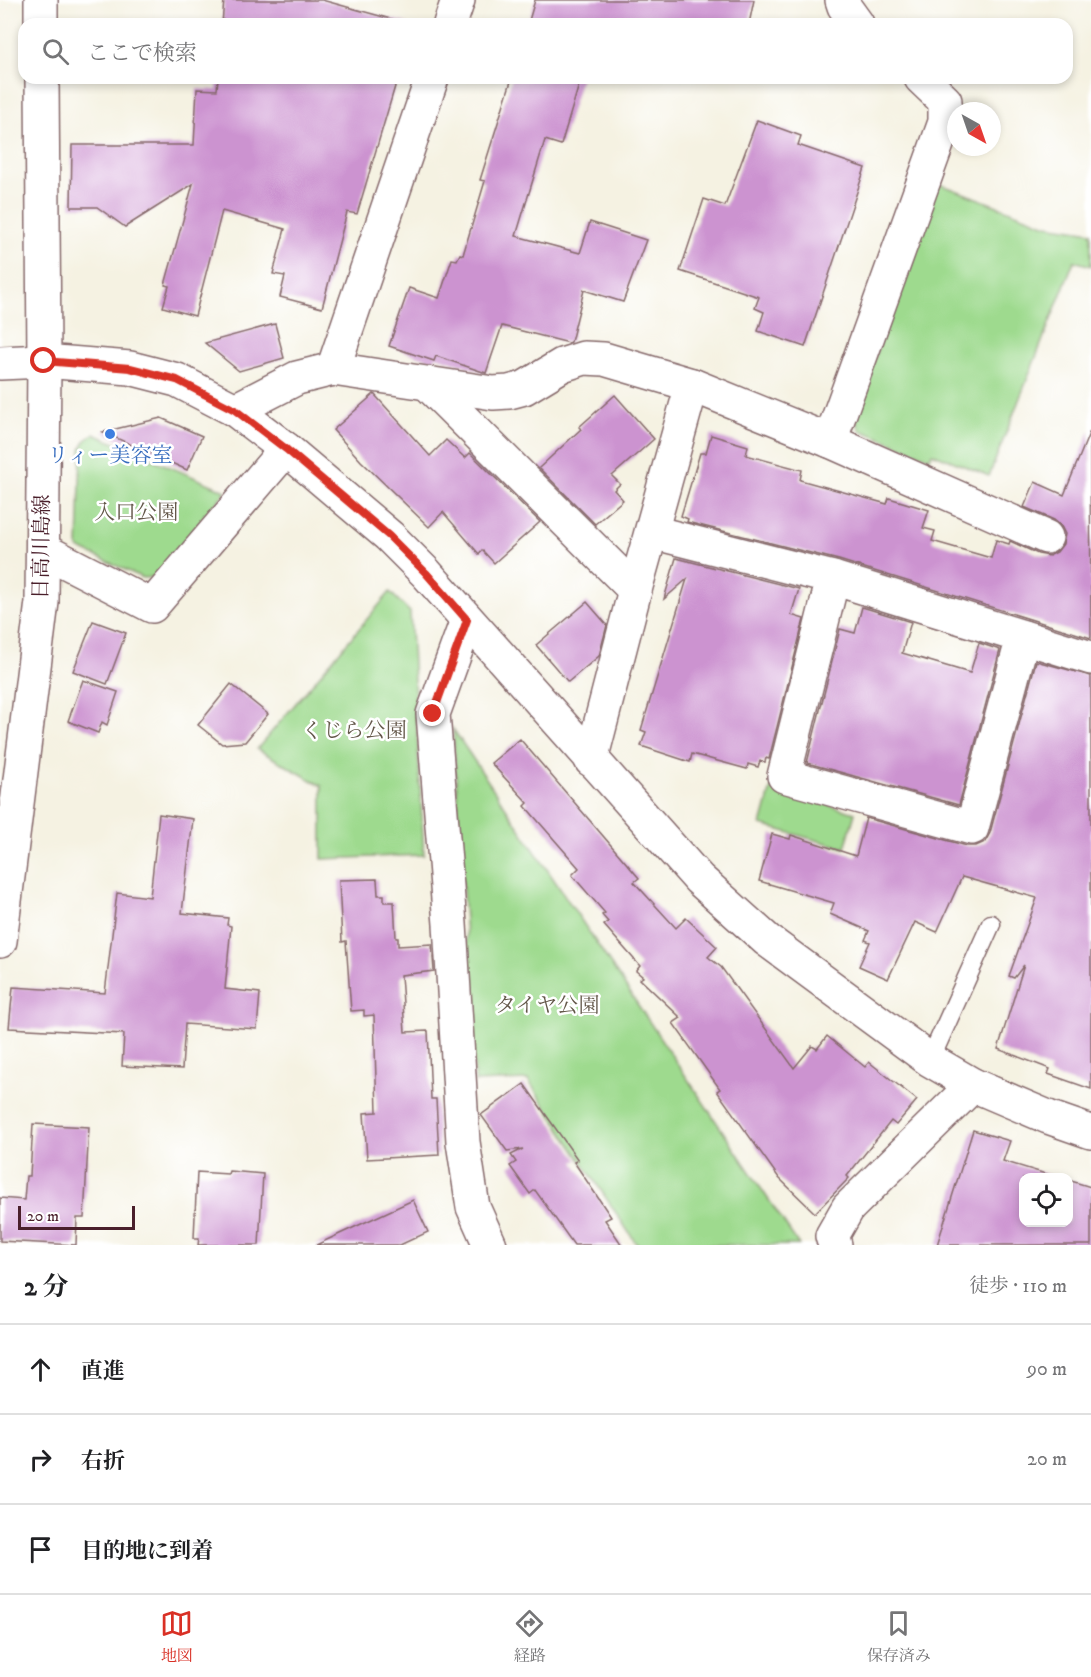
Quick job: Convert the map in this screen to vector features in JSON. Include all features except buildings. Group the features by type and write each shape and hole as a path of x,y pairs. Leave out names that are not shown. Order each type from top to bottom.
{"street":[{"path":"41,0 41,18"},
{"path":"452,18 458,0"},
{"path":"842,0 853,18"},
{"name":"日高川島線","path":"0,941 42,602 44,361 42,84"},
{"path":"333,369 430,84"},
{"path":"830,441 945,122 945,101 927,84"},
{"path":"235,410 297,378 333,369 493,393 524,388 562,365 584,357 604,359 692,385 830,441 1046,537"},
{"path":"0,363 44,361 130,368 177,380 235,410 286,449 389,536 426,573 699,879 767,940 930,1060 973,1085 1091,1132"},
{"path":"428,384 635,590"},
{"path":"591,760 692,385"},
{"path":"43,550 152,606 286,449"},
{"path":"652,532 834,578 1091,658"},
{"path":"834,578 784,776 972,828 1023,637"},
{"path":"467,620 433,714 450,924 463,1142 473,1206 490,1245"},
{"path":"835,1245 832,1236 848,1208 973,1085"}],"lane":[{"path":"930,1060 991,924"}],"green space":[{"path":"937,183 1047,225 1091,232 1091,266 1074,261 989,476 932,453 930,458 860,430 854,416"},
{"name":"入口公園","path":"94,434 226,491 156,577 143,578 78,548 81,449 85,441"},
{"name":"くじら公園","path":"390,592 410,612 424,855 322,859 322,786 257,749"},
{"name":"タイヤ公園","path":"453,729 799,1245 637,1245 528,1080 475,1082"},
{"path":"771,788 855,813 845,848 761,825"}],"place":[{"name":"リィー美容室","path":"110,434"}],"route":[{"path":"44,361 130,368 177,380 235,410 286,449 389,536 426,573 467,620 433,714"}]}
